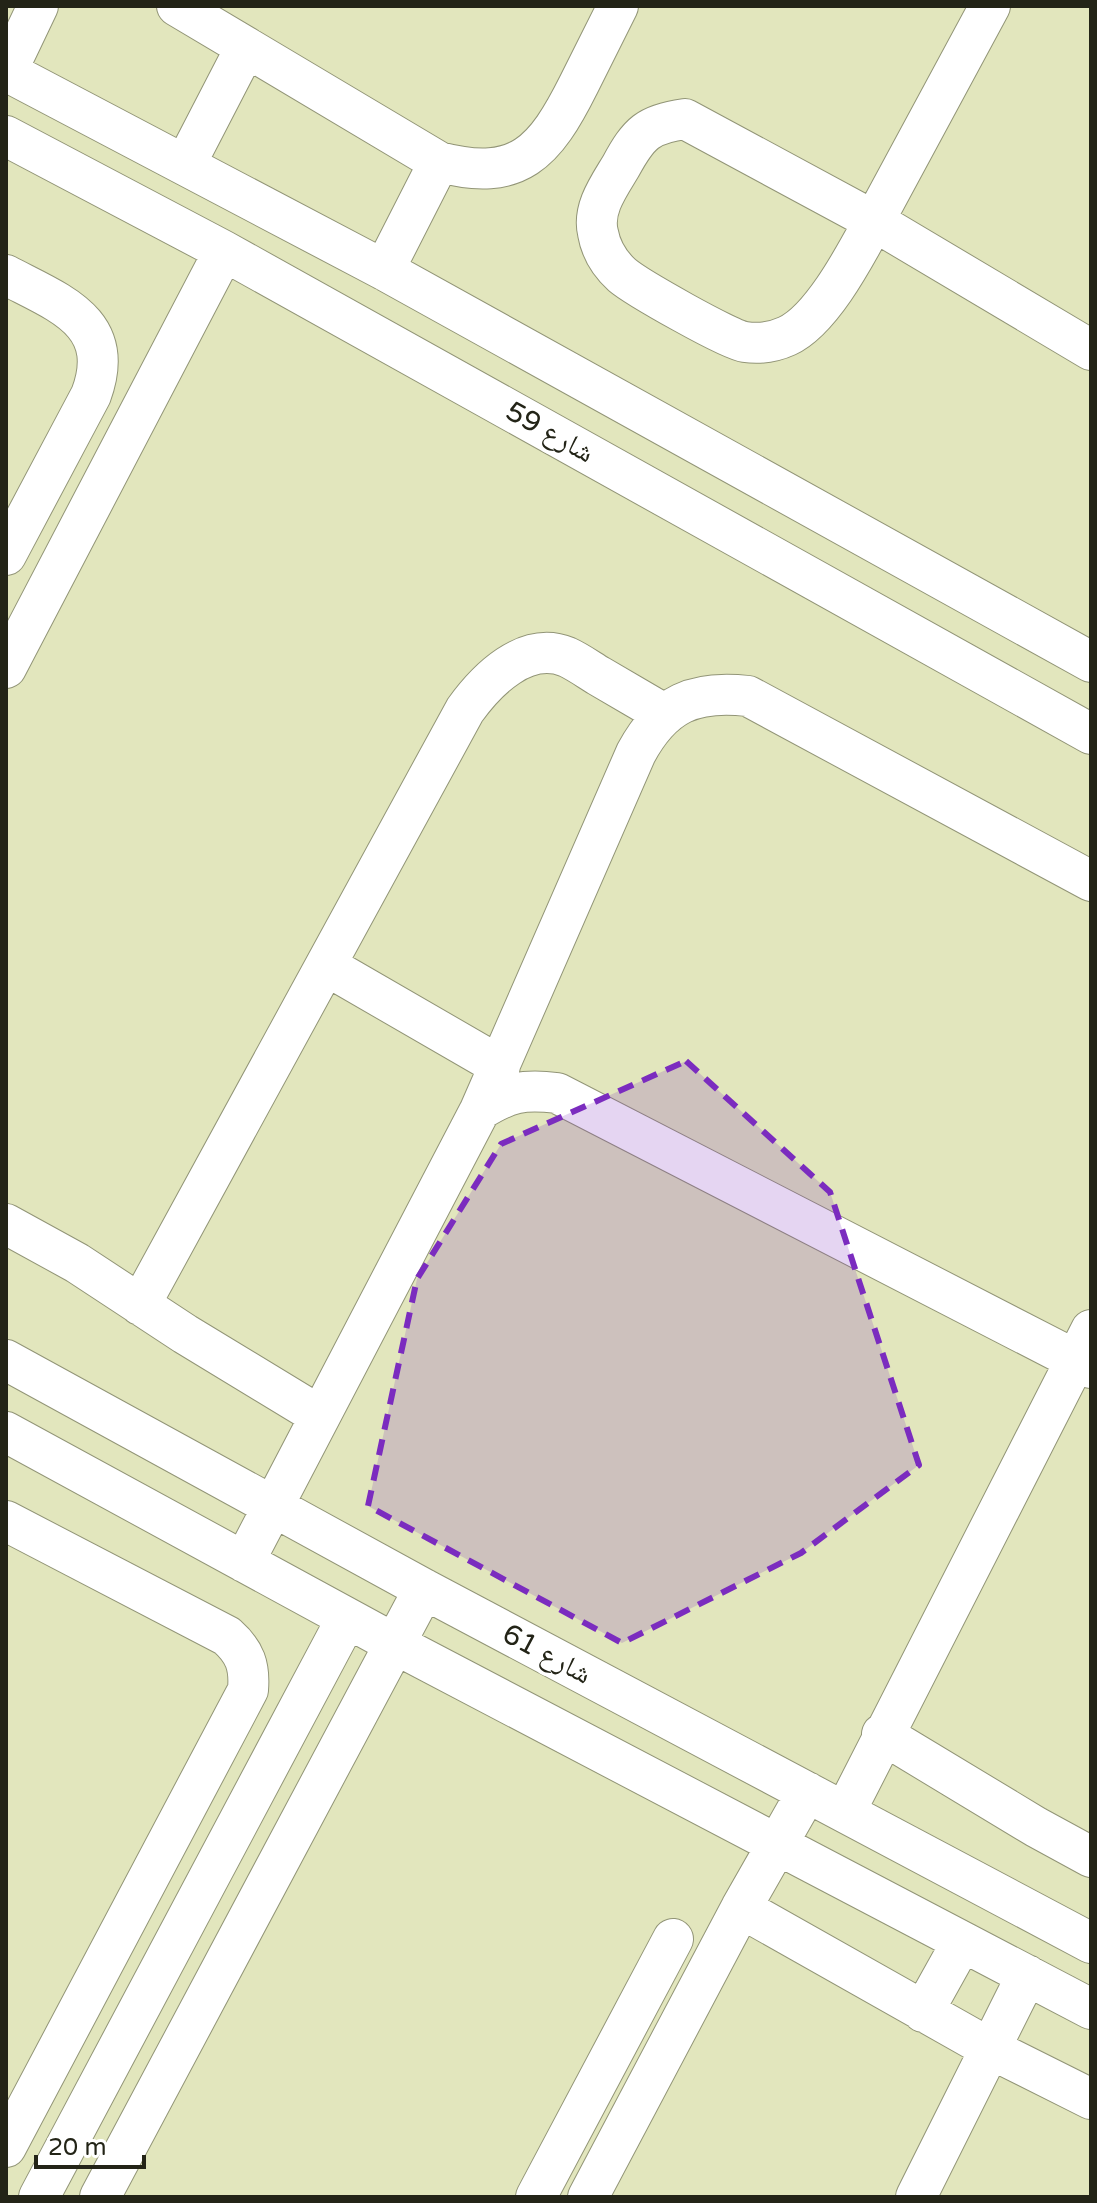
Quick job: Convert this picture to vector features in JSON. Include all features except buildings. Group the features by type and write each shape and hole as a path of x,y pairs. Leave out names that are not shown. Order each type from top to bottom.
{"lane":[{"path":"38,6 6,71 384,270 1091,662"},
{"path":"177,6 439,162 468,170 499,168 527,157 550,137 618,6"},
{"path":"990,6 874,221 835,290 789,336 767,343 743,342 721,332 623,276 606,256 597,231 599,205 639,137 660,122 685,119 874,221 1091,350"},
{"path":"185,165 246,47"},
{"name":"شارع 59","path":"6,136 224,251 1091,734"},
{"path":"384,270 439,162"},
{"path":"6,668 224,251"},
{"path":"6,275 66,306 82,319 94,335 99,355 98,375 91,395 6,555"},
{"path":"140,1305 465,710 497,673 518,661 542,654 565,656 664,714"},
{"path":"244,1562 480,1110 636,753 647,732 664,714 689,699 719,693 748,696 1091,881"},
{"path":"327,966 500,1066"},
{"path":"480,1110 503,1096 516,1093 530,1090 557,1093 1086,1352 882,1734 845,1880"},
{"path":"6,1224 77,1263 320,1416"},
{"name":"شارع 61","path":"6,1360 424,1589 1091,1943"},
{"path":"6,1432 395,1644 1091,2009"},
{"path":"6,1521 227,1636 246,1659 249,1675 248,1690 6,2147"},
{"path":"100,2197 424,1589"},
{"path":"39,2197 347,1618"},
{"path":"882,1734 1091,1857"},
{"path":"588,2197 741,1908 807,1792"},
{"path":"741,1908 923,2012 1091,2099"},
{"path":"536,2197 673,1939"},
{"path":"923,2012 962,1942"},
{"path":"916,2197 1027,1975"}],"highlighted area":[{"path":"686,1061 830,1192 919,1465 801,1553 622,1643 368,1506 417,1279 501,1144"}],"shaded area":[{"path":"6,6 1091,6 1091,2197 6,2197"}]}
